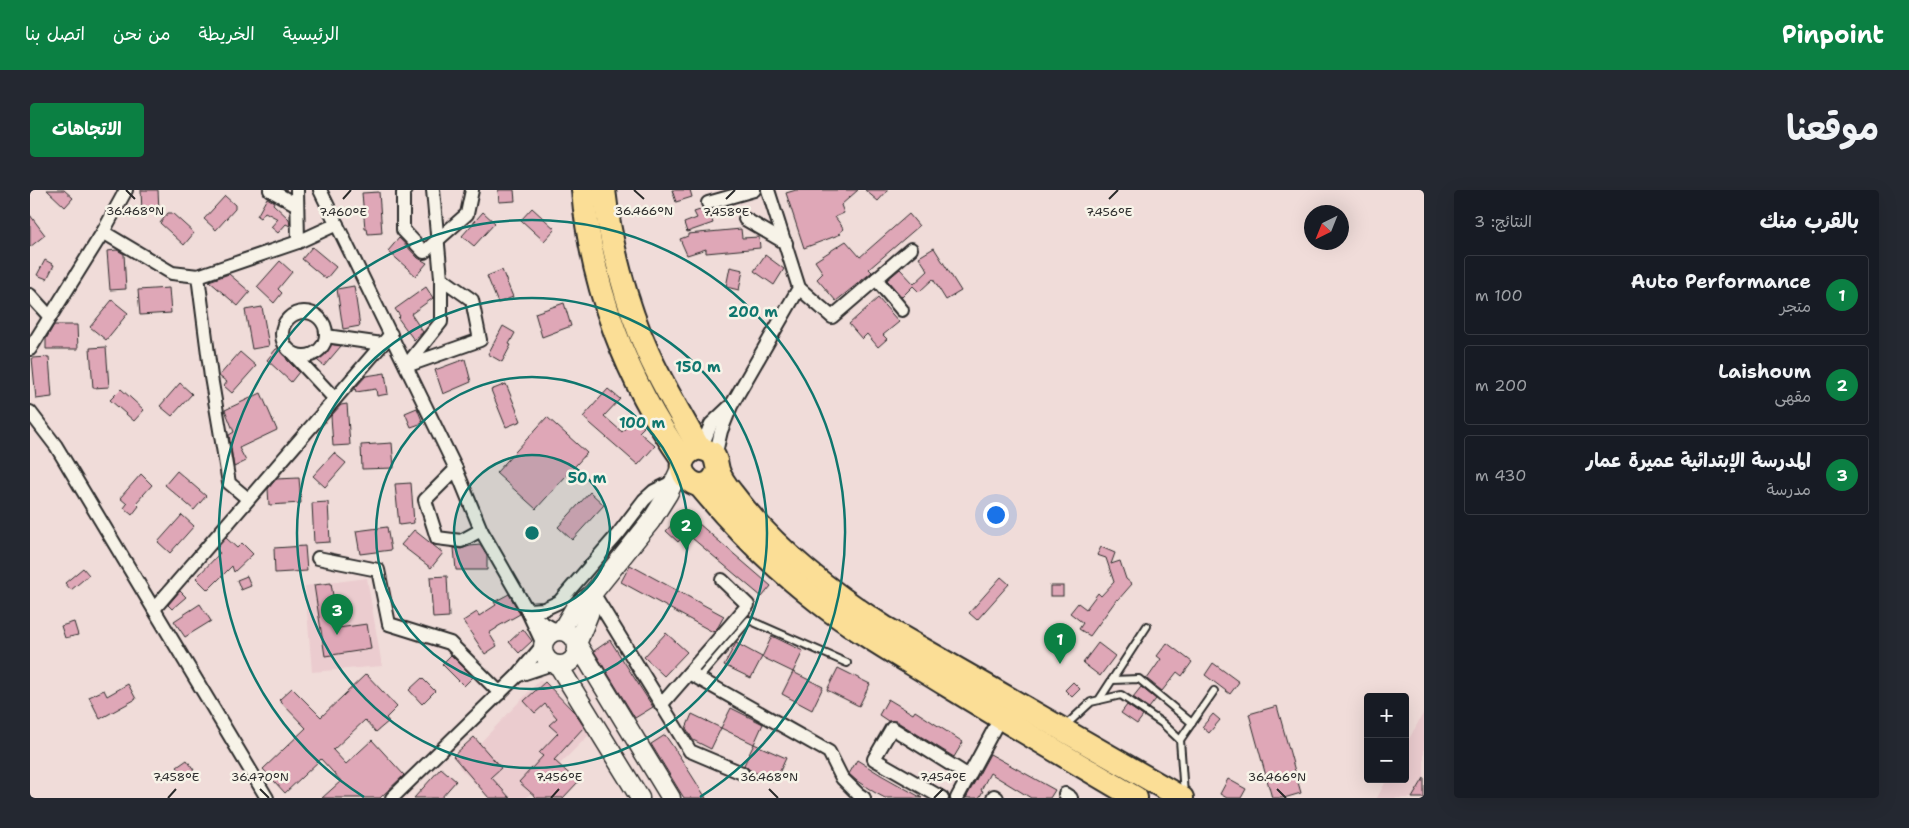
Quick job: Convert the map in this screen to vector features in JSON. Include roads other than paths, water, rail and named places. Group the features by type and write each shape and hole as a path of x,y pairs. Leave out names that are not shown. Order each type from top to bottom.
{"highway":[{"path":"582,190 602,297 617,338 650,410 713,479 704,484 698,484"},
{"path":"604,190 616,254 630,303 648,352 670,398 696,461 731,492 792,558 849,604 884,627 1183,798"},
{"path":"698,484 728,520 786,576 863,634 1136,798"}],"street":[{"path":"30,349 104,232 126,190"},
{"path":"270,190 298,205"},
{"path":"298,190 298,242"},
{"path":"320,190 456,469 481,530 528,610 543,644 545,656 555,665 640,798"},
{"path":"406,190 403,193 403,230 424,252 467,214 472,190"},
{"path":"406,366 441,322 441,278 432,190"},
{"path":"708,203 754,190"},
{"path":"768,190 799,288 832,317 911,249"},
{"path":"745,219 786,243"},
{"path":"104,232 172,272 198,276 298,242 337,224"},
{"path":"198,276 211,377 229,484 248,499"},
{"path":"406,366 480,340 472,300 441,278"},
{"path":"876,279 902,310"},
{"path":"392,798 517,676 550,634 559,631 574,609 593,593 651,521 721,431 731,406 799,288"},
{"path":"30,295 50,317"},
{"path":"293,354 300,357 312,355 319,351 324,343 326,336 322,321 312,314 298,313 285,321 281,334 282,341 293,354 334,398"},
{"path":"154,609 391,334"},
{"path":"326,336 382,344"},
{"path":"30,412 56,446 267,798"},
{"path":"528,610 544,610 559,602 618,534 644,500 696,461"},
{"path":"456,469 425,500 437,538 460,541 481,530"},
{"path":"651,521 673,501 698,484"},
{"path":"318,558 378,570 389,624 450,643 500,693"},
{"path":"661,705 694,676 748,605 722,580"},
{"path":"517,676 555,665 568,664 573,660 576,656 577,644 589,614 593,593"},
{"path":"593,593 690,751 742,773"},
{"path":"528,610 541,622 559,631 571,634 671,798"},
{"path":"694,676 829,752 842,778 860,797"},
{"path":"957,798 1000,718"},
{"path":"942,798 874,759 892,728 969,776"},
{"path":"993,798 994,796 998,798"}],"lane":[{"path":"694,676 749,620 846,663"},
{"path":"1099,700 1147,626"},
{"path":"1112,680 1139,679 1192,723"},
{"path":"1183,798 1180,740 1214,691"},
{"path":"1062,729 1091,702 1121,695 1162,723 1180,740"}],"place":[{"name":"Laishoum","path":"686,550"},
{"name":"المدرسة الإبتدائية عميرة عمار","path":"337,635"},
{"name":"Auto Performance","path":"1060,664"}]}
